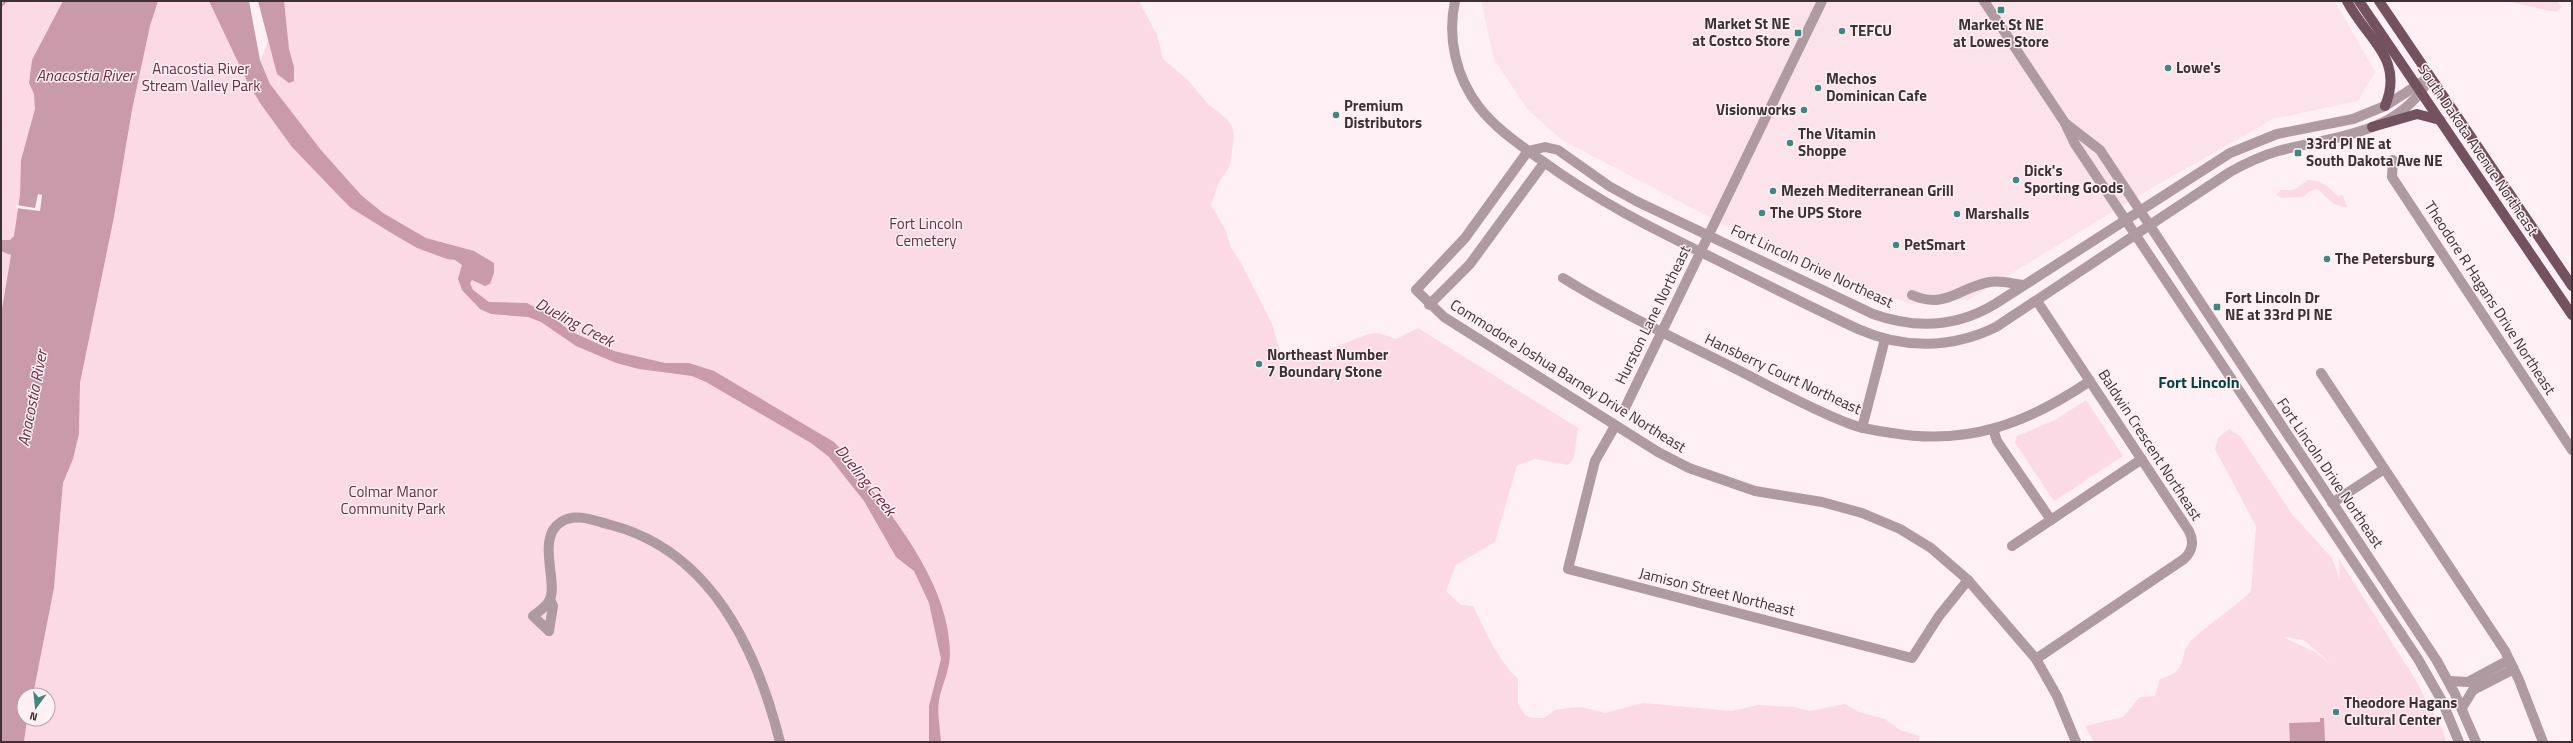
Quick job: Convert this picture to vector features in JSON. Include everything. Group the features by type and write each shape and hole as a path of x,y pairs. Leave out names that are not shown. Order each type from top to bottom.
{"main road":[{"path":"2347,1 2390,67 2392,83 2385,106"},
{"name":"South Dakota Avenue Northeast","path":"2359,1 2572,315"},
{"name":"South Dakota Avenue Northeast","path":"2379,1 2572,286"},
{"path":"2372,127 2417,114 2440,120"}],"street":[{"path":"1455,1 1452,18 1453,41 1458,64 1467,88 1479,106 1495,124 1544,163 1613,208 1848,324 1885,339 1925,344 1968,339 1996,327 2226,174 2254,159 2284,149 2349,136 2372,127 2415,100 2419,89"},
{"name":"Hurston Lane Northeast","path":"1624,410 1822,1"},
{"path":"1984,1 2065,123 2075,144 2125,219"},
{"path":"2065,123 2097,146 2140,210 2241,147 2287,131 2353,119 2385,106 2419,89 2430,77"},
{"name":"Fort Lincoln Drive Northeast","path":"1528,151 1545,147 1558,150 1627,196 1710,234 1873,314 1904,323 1936,324 1966,318 1985,310 2140,210 2449,681 2476,742"},
{"name":"Commodore Joshua Barney Drive Northeast","path":"1528,151 1461,243 1416,290 1429,305 1444,317 1658,452 1710,477 1755,491 1837,505 1880,520 1931,548 1968,580 2036,659 2057,696 2076,742"},
{"name":"Theodore R Hagans Drive Northeast","path":"2393,160 2392,177 2572,450"},
{"path":"1429,305 1470,264 1544,163"},
{"name":"Fort Lincoln Drive Northeast","path":"2125,219 2431,679 2460,742"},
{"name":"Hansberry Court Northeast","path":"1563,278 1614,309 1661,333 1812,407 1862,428 1921,437 1955,436 1993,429 2039,413 2090,381"},
{"path":"1912,295 1937,300 1990,282 2024,285"},
{"name":"Baldwin Crescent Northeast","path":"2036,659 2189,554 2192,541 2189,531 2037,301"},
{"path":"2210,345 2222,337"},
{"path":"1862,428 1885,339"},
{"path":"2321,373 2512,665 2543,742"},
{"name":"Jamison Street Northeast","path":"1615,426 1596,461 1568,570 1912,658 1939,616 1968,580"},
{"path":"1993,429 1997,441 2051,520"},
{"path":"2012,546 2142,459"},
{"path":"2332,503 2384,469"},
{"path":"550,599 549,547 552,534 560,522 571,517 584,518 618,527 653,541 683,561 726,609 752,656 772,709 780,742"},
{"path":"2449,681 2468,682 2512,665"},
{"path":"2462,708 2470,692 2512,665"}],"shaded area":[{"path":"1481,1 2335,1 2375,72 2358,101 2273,119 2148,190 1968,300 1911,304 1866,288 1728,227 1562,140 1528,110 1494,59"}],"green space":[{"path":"1,1 99,1 1,497"},
{"path":"158,1 243,1 260,62 283,1 1139,1 1157,35 1163,59 1188,80 1208,104 1227,119 1232,126 1234,136 1230,166 1219,182 1211,205 1226,231 1231,248 1240,261 1272,324 1280,351 1301,355 1313,354 1336,347 1368,334 1378,333 1396,339 1418,328 1578,428 1574,458 1568,465 1536,459 1517,465 1495,542 1456,565 1446,591 1461,605 1473,606 1498,654 1518,679 1518,704 1525,715 1533,718 1544,718 1555,710 1582,707 1605,713 1643,703 1732,711 1758,705 1795,707 1809,711 1845,704 1859,712 1885,719 1900,730 1920,736 1918,742 24,742 26,727 56,727 56,687 35,687 54,588 63,483 73,459 79,434 80,383 114,217 132,110 150,26"},
{"path":"2505,1 2557,1 2562,7 2558,11 2551,11"},
{"path":"2308,180 2317,181 2325,185 2337,196 2343,195 2347,207 2342,207 2330,201 2317,189 2310,191 2303,197 2282,198 2276,195 2281,190 2294,190"},
{"path":"2086,400 2123,456 2054,501 2015,443 2017,436 2055,420"},
{"path":"2229,429 2240,436 2292,514 2332,558 2340,580 2339,559 2415,679 2443,731 2446,742 2094,742 2085,726 2123,717 2140,697 2155,696 2160,679 2177,671 2188,645 2193,639 2251,591 2256,526 2215,449 2218,438","holes":["2283,637 2304,640 2330,663 2315,652"]}],"water":[{"name":"Anacostia River","path":"63,1 158,1 150,26 132,110 114,217 80,383 79,434 73,459 63,483 54,588 35,687 16,687 16,727 26,727 24,742 1,742 1,315 11,255 1,251 1,240 10,240 14,236 20,195 21,160 35,109 34,94 29,83 32,60"},
{"path":"209,1 249,1 260,60 270,84 321,150 361,195 383,213 426,238 474,251 494,263 494,273 490,284 485,286 472,280 470,283 473,290 489,302 527,303 552,316 570,331 614,351 665,363 689,363 714,371 834,442 879,498 908,539 922,562 942,608 948,632 950,656 938,705 941,742 929,742 929,706 941,659 929,603 914,571 896,557 864,501 829,457 811,443 706,382 692,376 639,369 616,363 576,346 541,322 528,317 491,314 480,309 462,290 458,279 462,265 455,260 447,259 417,248 351,208 292,147 260,103 247,81"},
{"path":"258,1 284,1 289,49 294,67 294,81 289,83 277,74"},
{"path":"2320,718 2324,718 2325,741 2290,742 2289,723 2320,722"}],"pier":[{"path":"38,194 42,195 40,211 16,208 16,205 35,208"}],"waterway":[{"path":"1,6 6,1"}],"place":[{"name":"Market St NE at Lowes Store","path":"2001,10"},
{"name":"TEFCU","path":"1842,31"},
{"name":"Market St NE at Costco Store","path":"1798,33"},
{"name":"Lowe's","path":"2168,68"},
{"name":"Mechos Dominican Cafe","path":"1818,88"},
{"name":"Visionworks","path":"1804,110"},
{"name":"Premium Distributors","path":"1336,115"},
{"name":"The Vitamin Shoppe","path":"1790,143"},
{"name":"33rd Pl NE at South Dakota Ave NE","path":"2298,153"},
{"name":"Dick's Sporting Goods","path":"2016,180"},
{"name":"Mezeh Mediterranean Grill","path":"1773,191"},
{"name":"The UPS Store","path":"1762,213"},
{"name":"Marshalls","path":"1957,214"},
{"name":"PetSmart","path":"1896,245"},
{"name":"The Petersburg","path":"2327,259"},
{"name":"Fort Lincoln Dr NE at 33rd Pl NE","path":"2217,307"},
{"name":"Northeast Number 7 Boundary Stone","path":"1259,364"},
{"name":"Theodore Hagans Cultural Center","path":"2336,712"}],"district":[{"name":"Fort Lincoln","path":"2199,382"}],"park label":[{"name":"Anacostia River Stream Valley Park","path":"201,78"},
{"name":"Fort Lincoln Cemetery","path":"926,232"},
{"name":"Colmar Manor Community Park","path":"393,500"}],"water label":[{"name":"Dueling Creek","path":"575,322"},
{"name":"Dueling Creek","path":"866,480"}]}
